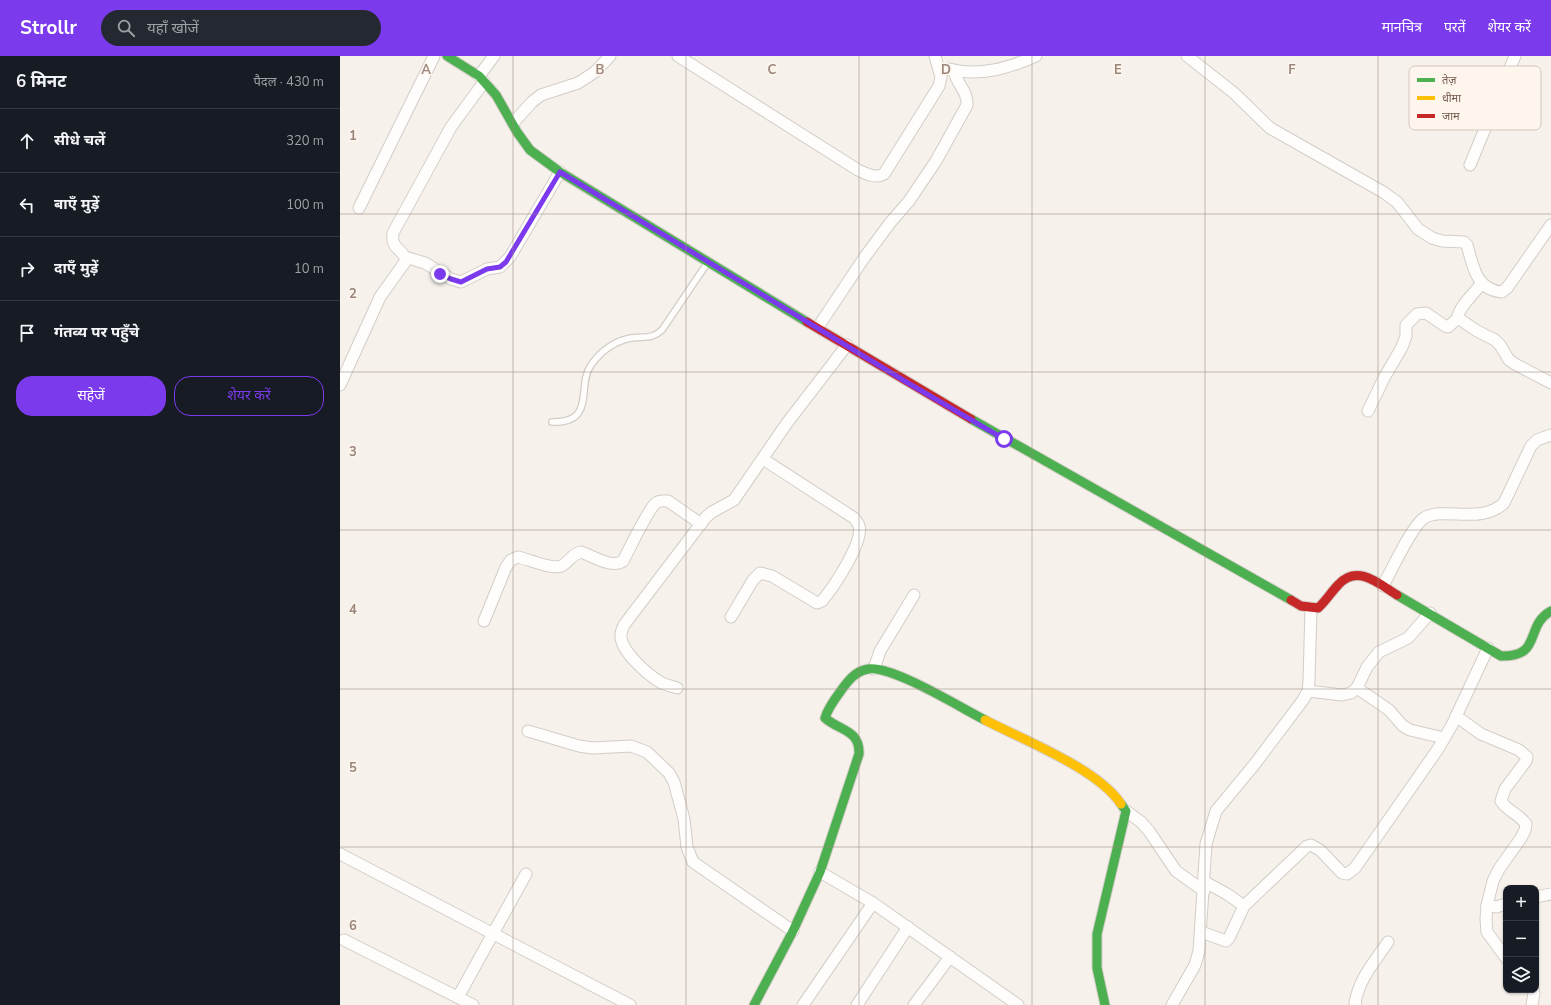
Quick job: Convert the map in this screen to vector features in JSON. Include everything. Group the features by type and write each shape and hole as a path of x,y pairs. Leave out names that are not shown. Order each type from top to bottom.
{"street":[{"path":"359,208 434,56"},
{"path":"447,56 481,79 496,95 530,150 560,172 908,383 1291,602 1300,606 1318,608 1324,604 1342,580 1355,573 1363,575 1501,656 1510,657 1523,653 1528,648 1542,616 1551,611"},
{"path":"494,56 452,127 393,234 392,241 405,257 426,263 451,279 461,282 487,269 500,267 510,258 560,172"},
{"path":"513,123 532,102 541,95 578,83 596,72 610,56"},
{"path":"678,56 870,176 880,176 884,174 939,86 941,77 937,61"},
{"path":"937,61 954,71 976,72 1001,69 1036,56"},
{"path":"1187,56 1234,93 1270,128 1383,192 1397,202 1418,229 1432,238 1442,241 1464,242 1467,245 1473,268 1482,283 1495,291 1502,292 1507,288 1551,225"},
{"path":"1511,66 1515,56"},
{"path":"818,328 864,258 890,222 909,202 968,105 968,98 956,80 954,71"},
{"path":"1470,165 1484,130"},
{"path":"340,385 380,297 400,272 405,262 405,257"},
{"path":"1368,411 1384,378 1402,347 1406,336 1406,325 1409,320 1417,314 1426,313 1448,327 1458,318 1458,314 1461,309 1482,283"},
{"path":"1458,318 1500,345 1509,360 1514,364 1551,383"},
{"path":"677,688 661,682 645,672 624,646 621,634 624,625 701,524 712,512 734,500 787,423 846,345"},
{"path":"1383,586 1415,529 1424,518 1431,515 1474,515 1500,507 1504,503 1531,446 1537,440 1551,435"},
{"path":"731,617 753,580 760,574 772,576 817,603 822,601 855,548 860,534 859,526 854,518 763,459"},
{"path":"484,621 506,567 512,560 518,557 555,568 561,566 575,553 581,552 612,564 619,564 623,561 650,511 656,503 662,500 668,501 701,524"},
{"path":"874,669 880,651 914,595"},
{"path":"1172,1005 1195,965 1199,951 1205,886 1206,844 1216,810 1254,765 1308,691 1310,681 1311,608"},
{"path":"1308,691 1342,695 1351,693 1357,688 1367,667 1379,652 1408,638 1430,613"},
{"path":"1201,932 1226,941 1231,935 1244,906 1306,846 1311,845 1320,850 1342,873 1347,874 1355,868 1399,807 1444,738 1488,648"},
{"path":"754,1005 793,931 820,872 861,745 858,738 829,722 825,718 827,711 848,680 854,674 874,669 883,670 907,680 1070,765 1109,790 1123,804 1126,811 1141,822 1149,831 1176,872 1205,886 1227,894 1244,906"},
{"path":"1357,688 1389,710 1403,726 1410,730 1444,738"},
{"path":"1456,716 1480,734 1519,750 1527,758 1505,789 1501,800 1504,806 1522,818 1526,824 1525,830 1499,869 1493,881 1487,905 1487,932 1505,957"},
{"path":"528,731 579,746 593,748 631,746 647,752 669,774 674,782 684,819 687,847 693,862 793,931"},
{"path":"1106,1005 1097,968 1096,945 1104,900 1126,811"},
{"path":"340,854 630,1005"},
{"path":"820,872 873,903 1018,1005"},
{"path":"458,997 526,874"},
{"path":"1539,896 1551,894"},
{"path":"803,1005 873,903"},
{"path":"1487,905 1496,907 1503,905"},
{"path":"857,1005 908,927"},
{"path":"344,940 473,1005"},
{"path":"1356,1005 1357,991 1361,981 1388,942"},
{"path":"914,1005 950,957"},
{"path":"1532,1005 1534,993"}],"lane":[{"path":"552,422 566,422 578,414 585,395 590,366 603,352 618,342 632,338 655,336 662,330 708,262"}],"traffic: fast":[{"path":"447,56 479,76 496,95 517,132 530,150 560,172 807,322"},
{"path":"971,419 1291,600"},
{"path":"1397,595 1501,656 1514,655 1523,652 1532,640 1538,624 1543,617 1551,611"},
{"path":"754,1005 793,931 820,872 859,754 858,746 853,735 825,718 831,704 846,684 863,670 879,670 909,680 926,688 985,720"},
{"path":"1105,1005 1097,968 1097,934 1126,811 1121,804"}],"traffic: slow":[{"path":"985,720 1058,756 1095,778 1110,791 1121,804"}],"traffic: jam":[{"path":"807,322 971,419"},
{"path":"1291,600 1301,606 1318,608 1339,584 1346,578 1354,576 1361,576 1376,581 1397,595"}],"route":[{"path":"440,274 461,282 466,281 481,271 500,267 506,262 510,258 560,172 908,383 1004,439"}]}
